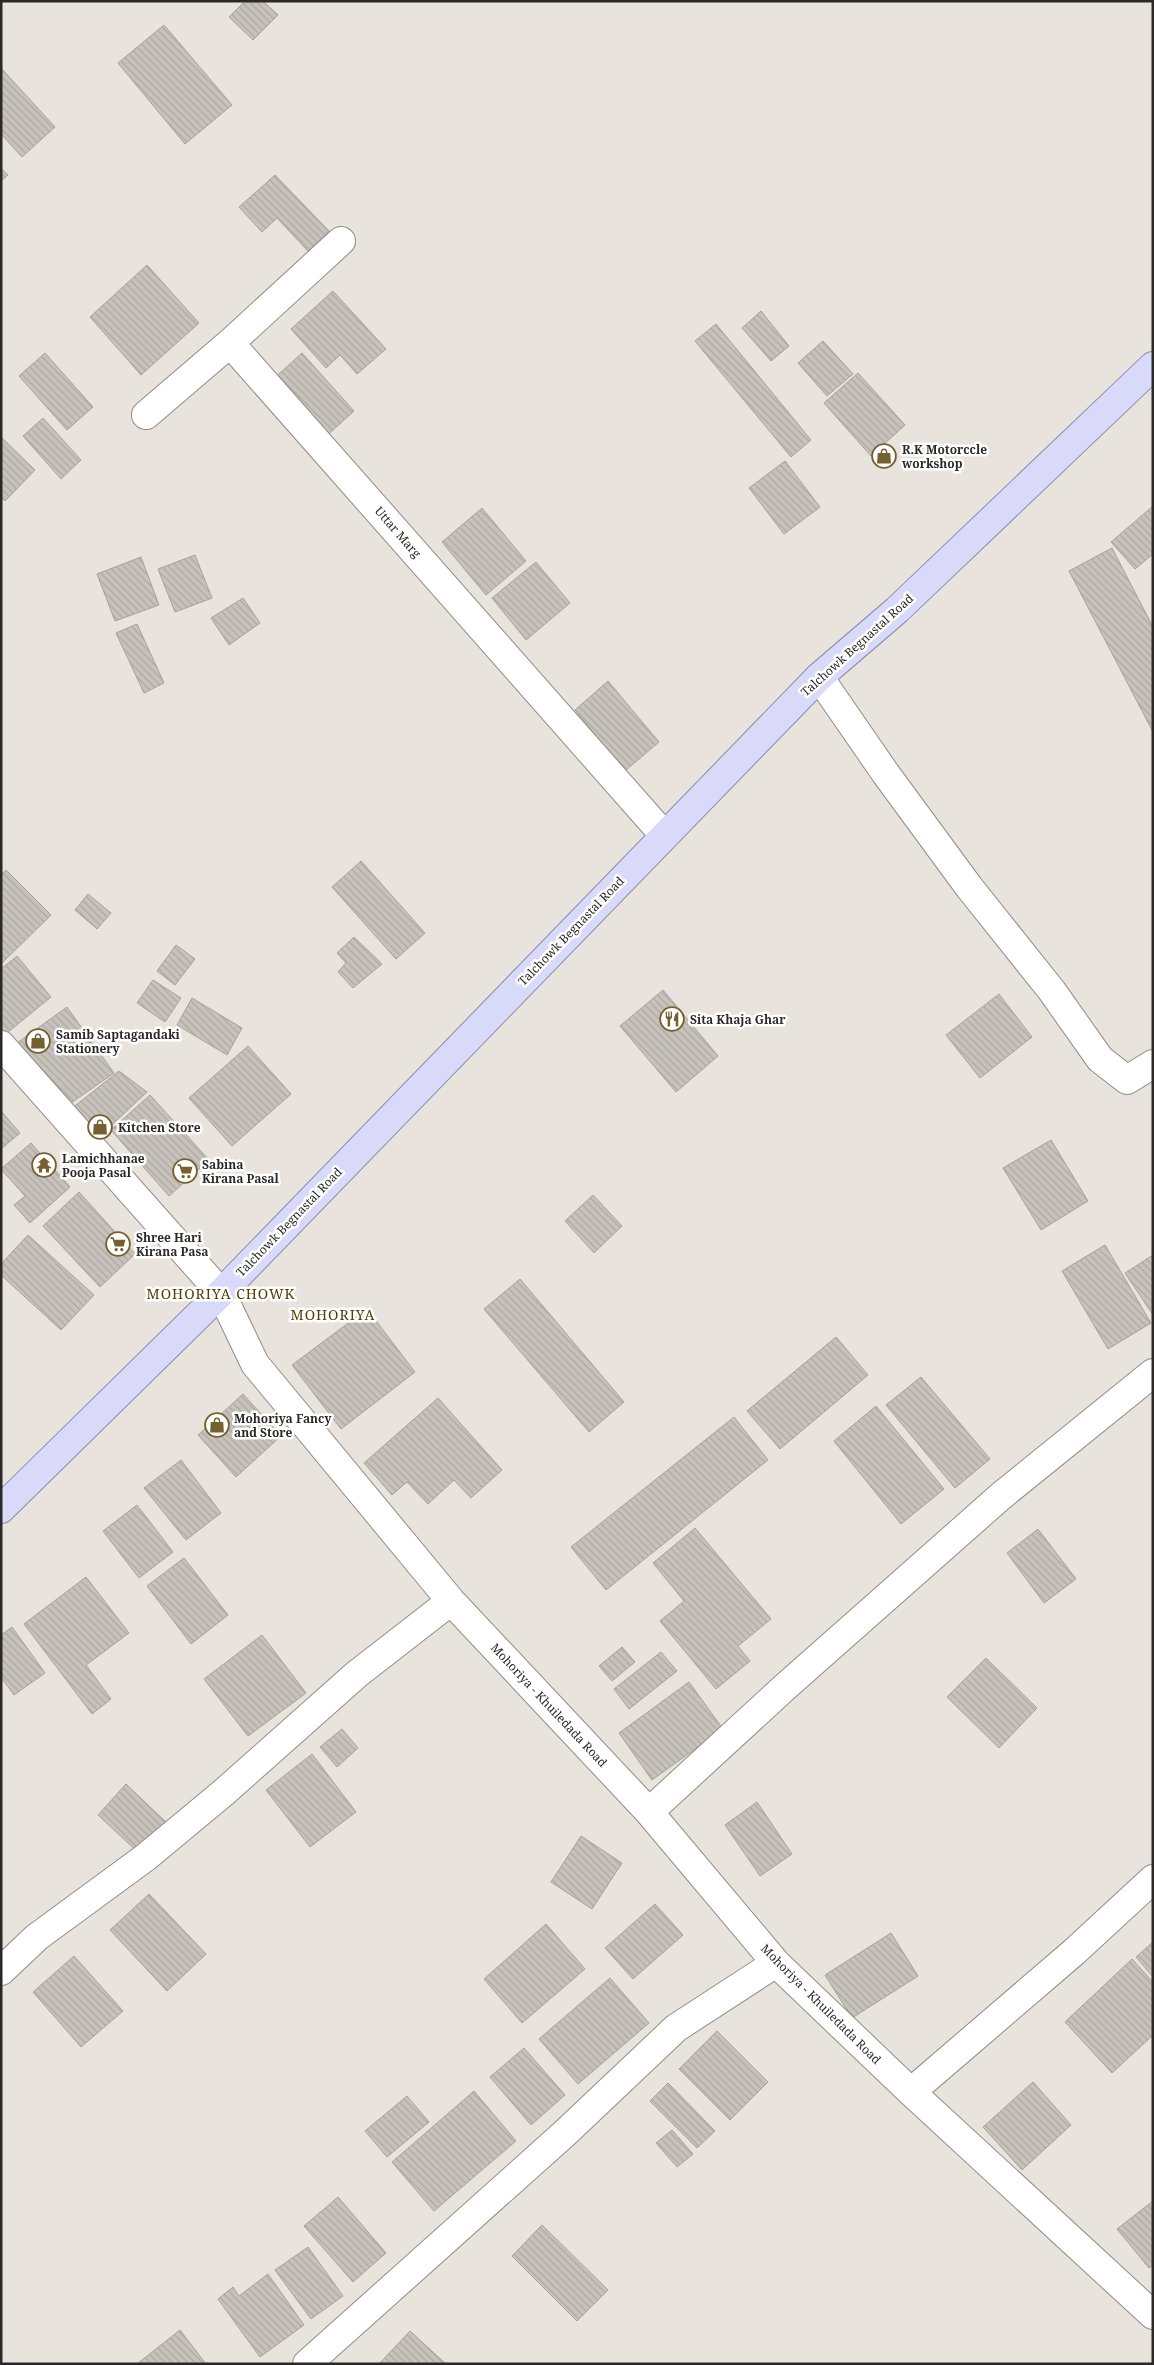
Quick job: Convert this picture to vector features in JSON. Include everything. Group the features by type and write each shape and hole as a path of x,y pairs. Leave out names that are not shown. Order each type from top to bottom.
{"main road":[{"name":"Talchowk Begnastal Road","path":"1,1509 221,1293 819,676 897,610 1153,366"}],"street":[{"path":"146,415 230,343 342,241"},
{"name":"Uttar Marg","path":"230,343 664,836"},
{"path":"819,676 886,774 969,887 1052,991 1100,1059 1127,1080 1153,1064"},
{"name":"Mohoriya - Khuiledada Road","path":"1,1045 221,1293 255,1364 451,1600 649,1812 776,1963 910,2092 1153,2315"},
{"path":"649,1812 785,1687 1001,1496 1153,1373"},
{"path":"1,1971 37,1937 146,1857 223,1793 357,1674 451,1600"},
{"path":"910,2092 1074,1952 1153,1879"},
{"path":"307,2364 564,2134 676,2028 776,1963"}],"building":[{"path":"245,1 263,1 278,15 253,40 229,17"},
{"path":"164,25 232,105 185,144 118,63"},
{"path":"1,68 55,127 22,157 1,134"},
{"path":"1,168 8,175 1,181"},
{"path":"275,175 329,231 308,251 277,218 262,232 239,207"},
{"path":"147,265 199,323 141,375 90,317"},
{"path":"333,291 386,349 357,374 340,355 326,368 291,329"},
{"path":"761,311 789,346 771,361 742,328"},
{"path":"716,324 811,440 791,457 695,341"},
{"path":"823,341 853,374 827,396 798,363"},
{"path":"45,353 93,407 67,430 19,376"},
{"path":"302,353 354,411 323,439 271,381"},
{"path":"858,373 905,425 871,456 824,403"},
{"path":"43,418 81,460 61,479 23,436"},
{"path":"1,437 35,470 5,501 1,497"},
{"path":"785,461 820,507 784,534 749,488"},
{"path":"1153,506 1153,554 1135,569 1111,542"},
{"path":"482,508 526,561 486,595 442,542"},
{"path":"1112,548 1153,627 1153,732 1069,571"},
{"path":"195,555 212,598 175,612 158,569"},
{"path":"141,557 159,605 115,621 97,574"},
{"path":"536,562 570,603 526,640 492,598"},
{"path":"243,598 260,623 229,645 211,618"},
{"path":"137,624 164,683 144,693 116,633"},
{"path":"608,681 659,742 625,771 575,710"},
{"path":"361,861 425,933 396,959 332,887"},
{"path":"6,870 51,915 1,964 1,875"},
{"path":"88,894 111,913 97,929 75,910"},
{"path":"354,937 382,964 353,988 338,972 346,963 337,953"},
{"path":"176,945 195,959 175,985 157,971"},
{"path":"17,956 51,997 2,1037 1,969"},
{"path":"153,980 181,998 165,1022 137,1003"},
{"path":"663,990 718,1056 676,1092 620,1026"},
{"path":"999,994 1032,1037 980,1078 946,1035"},
{"path":"192,998 242,1028 227,1055 177,1025"},
{"path":"67,1007 114,1073 64,1108 17,1043"},
{"path":"248,1046 291,1094 232,1146 189,1098"},
{"path":"119,1071 147,1092 100,1136 71,1109"},
{"path":"150,1095 209,1160 169,1196 111,1130"},
{"path":"1,1111 20,1133 1,1149"},
{"path":"1051,1140 1088,1201 1041,1230 1003,1168"},
{"path":"31,1143 70,1187 30,1223 14,1205 25,1196 1,1169"},
{"path":"79,1192 135,1254 100,1287 43,1226"},
{"path":"593,1195 622,1226 594,1253 565,1221"},
{"path":"28,1235 94,1295 61,1330 1,1275 1,1264"},
{"path":"1105,1245 1151,1323 1108,1349 1062,1271"},
{"path":"1153,1255 1153,1315 1125,1273"},
{"path":"520,1279 624,1402 589,1432 484,1309"},
{"path":"367,1309 415,1372 341,1429 292,1365"},
{"path":"836,1337 868,1375 780,1449 747,1411"},
{"path":"921,1377 990,1459 955,1488 886,1405"},
{"path":"243,1394 281,1436 236,1477 198,1435"},
{"path":"438,1398 502,1470 471,1498 454,1480 428,1504 407,1482 392,1495 364,1463"},
{"path":"876,1406 944,1489 901,1524 834,1441"},
{"path":"734,1417 768,1460 606,1590 571,1547"},
{"path":"181,1460 221,1513 186,1540 144,1488"},
{"path":"137,1505 173,1552 139,1578 103,1531"},
{"path":"695,1528 771,1619 738,1646 750,1661 716,1689 660,1621 684,1601 653,1563"},
{"path":"1038,1529 1076,1579 1044,1603 1007,1553"},
{"path":"184,1558 228,1615 191,1644 147,1586"},
{"path":"86,1577 129,1633 86,1665 111,1699 92,1714 24,1624"},
{"path":"12,1627 45,1673 14,1695 1,1677 1,1635"},
{"path":"262,1635 306,1693 248,1736 204,1679"},
{"path":"622,1647 635,1662 612,1681 599,1666"},
{"path":"661,1652 677,1671 629,1709 614,1689"},
{"path":"986,1658 1037,1708 999,1748 947,1697"},
{"path":"689,1682 723,1729 652,1780 619,1733"},
{"path":"342,1729 358,1748 337,1767 320,1747"},
{"path":"312,1754 356,1812 310,1847 266,1790"},
{"path":"126,1784 169,1825 141,1855 98,1815"},
{"path":"757,1802 792,1854 760,1876 725,1825"},
{"path":"581,1836 622,1863 592,1909 551,1882"},
{"path":"149,1894 206,1954 167,1991 110,1930"},
{"path":"655,1904 683,1935 633,1979 605,1948"},
{"path":"546,1924 585,1969 522,2023 484,1979"},
{"path":"891,1933 918,1976 852,2018 825,1975"},
{"path":"1153,1942 1153,1977 1136,1957"},
{"path":"74,1956 123,2011 81,2047 33,1992"},
{"path":"1132,1959 1153,1982 1153,2035 1112,2073 1065,2022"},
{"path":"610,1978 649,2023 578,2084 539,2039"},
{"path":"717,2031 768,2082 730,2120 679,2069"},
{"path":"524,2048 565,2095 531,2125 490,2077"},
{"path":"1033,2082 1071,2125 1022,2170 983,2127"},
{"path":"668,2083 715,2131 697,2148 650,2101"},
{"path":"474,2091 516,2141 434,2211 392,2162"},
{"path":"407,2096 429,2122 387,2157 365,2131"},
{"path":"672,2130 693,2154 677,2167 656,2143"},
{"path":"338,2197 386,2253 353,2282 304,2226"},
{"path":"1153,2201 1153,2265 1149,2268 1117,2229"},
{"path":"542,2225 608,2290 577,2321 512,2256"},
{"path":"308,2247 343,2296 311,2319 275,2270"},
{"path":"268,2274 304,2325 260,2357 218,2299 233,2287 239,2296"},
{"path":"180,2330 206,2364 137,2364"},
{"path":"410,2331 446,2364 379,2364"}],"place":[{"name":"R.K Motorccle workshop","path":"884,456"},
{"name":"Sita Khaja Ghar","path":"672,1019"},
{"name":"Samib Saptagandaki Stationery","path":"38,1041"},
{"name":"Kitchen Store","path":"100,1127"},
{"name":"Lamichhanae Pooja Pasal","path":"44,1165"},
{"name":"Sabina Kirana Pasal","path":"185,1171"},
{"name":"Shree Hari Kirana Pasa","path":"118,1244"},
{"name":"Mohoriya Fancy and Store","path":"217,1425"}],"district":[{"name":"MOHORIYA CHOWK","path":"221,1293"},
{"name":"MOHORIYA","path":"333,1314"}]}
